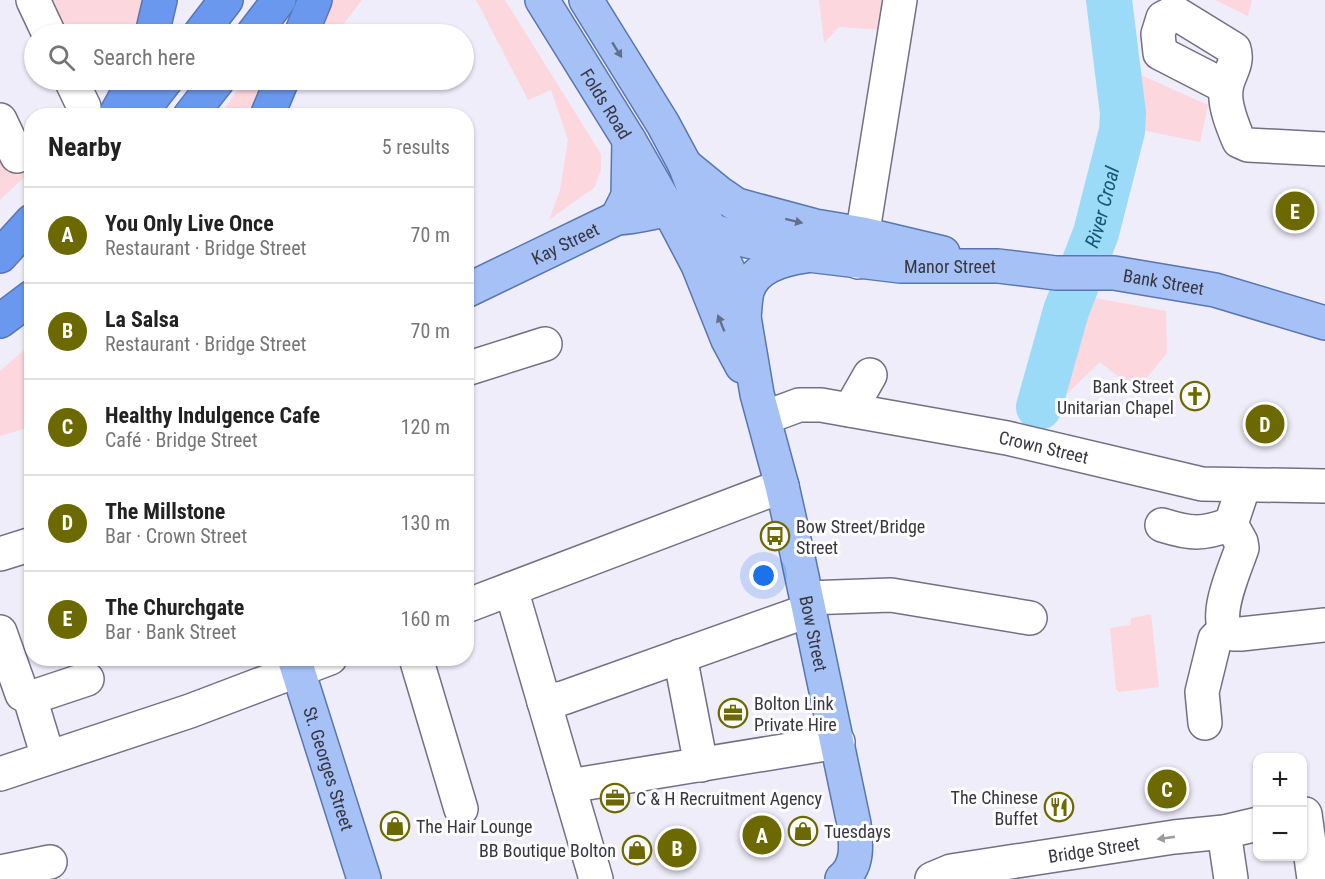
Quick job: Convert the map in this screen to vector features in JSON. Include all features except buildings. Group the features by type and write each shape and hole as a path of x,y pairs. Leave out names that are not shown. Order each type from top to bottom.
{"highway":[{"path":"154,24 160,0"},
{"path":"208,24 226,0"},
{"path":"261,24 279,0"},
{"path":"305,24 315,0"},
{"path":"119,108 129,90"},
{"path":"144,108 158,90"},
{"path":"196,108 210,90"},
{"path":"270,108 278,90"},
{"path":"0,257 24,230"},
{"path":"0,257 24,236"},
{"path":"0,321 24,303"}],"main road":[{"name":"Folds Road","path":"542,0 629,140 692,214"},
{"name":"Folds Road","path":"586,0 663,124 685,165"},
{"path":"617,218 628,196 629,140"},
{"name":"Manor Street","path":"685,165 738,205 815,226 861,248 923,267 998,266"},
{"name":"Bow Street","path":"685,165 698,265 728,340 760,406"},
{"path":"698,265 701,250 692,214 726,211 738,205"},
{"name":"Manor Street","path":"692,214 768,247 808,255 861,248"},
{"name":"Bow Street","path":"692,214 729,272 744,317 760,406 782,486 838,742 856,839 849,878"},
{"name":"Kay Street","path":"474,287 617,218 692,214"},
{"path":"744,317 747,290 768,266 783,259 808,255"},
{"name":"Bank Street","path":"998,266 1056,273 1114,273 1215,290 1325,323"},
{"name":"St. Georges Street","path":"296,666 364,879"}],"street":[{"path":"33,0 44,24"},
{"path":"556,0 574,52"},
{"path":"861,248 900,0"},
{"path":"1226,87 1225,96 1239,141 1248,145 1325,149"},
{"path":"0,120 17,156"},
{"path":"474,366 544,344"},
{"path":"850,410 870,375"},
{"name":"Crown Street","path":"760,406 821,405 850,410 1007,438 1202,484 1325,486"},
{"path":"1244,485 1246,545 1222,611 1222,623 1225,630 1233,634 1241,634 1325,625"},
{"path":"474,603 782,486"},
{"path":"1162,525 1246,545"},
{"path":"0,554 24,546"},
{"path":"511,589 596,879"},
{"path":"544,702 563,698 680,656 808,604 891,595 1030,618"},
{"path":"1205,723 1202,692 1215,639 1225,630"},
{"path":"0,632 22,694 30,698 87,679"},
{"path":"680,656 701,765"},
{"path":"0,774 190,711 294,666"},
{"path":"418,666 461,808"},
{"path":"30,698 48,757"},
{"path":"569,786 838,742"},
{"path":"1311,813 1314,879"},
{"name":"Bridge Street","path":"932,879 951,871 1174,837 1224,832 1253,825"},
{"path":"1224,832 1231,879"},
{"path":"0,872 50,862"}],"shaded area":[{"path":"49,0 144,0 138,24 61,24"},
{"path":"331,0 362,0 344,24 320,24"},
{"path":"476,0 505,0 601,154 601,170 595,187 549,220 560,190 568,140 551,90 528,100"},
{"path":"819,0 888,0 883,30 839,27 824,43"},
{"path":"1097,0 1127,0 1139,74 1208,105 1200,142 1108,123 1113,108"},
{"path":"1215,0 1252,0 1248,16"},
{"path":"237,90 259,90 251,108 225,108"},
{"path":"0,131 24,150 24,178 0,200"},
{"path":"1090,297 1166,311 1167,353 1136,391 1100,362 1068,393 1037,388 1053,318"},
{"path":"24,350 24,429 0,436 0,371"},
{"path":"1151,614 1159,687 1119,692 1116,689 1110,628 1130,625 1131,618"}],"waterway":[{"name":"River Croal","path":"1039,407 1066,311 1096,233 1122,131 1123,113 1109,0"}],"place":[{"name":"The Churchgate","path":"1295,211"},
{"name":"Bank Street Unitarian Chapel","path":"1195,396"},
{"name":"The Millstone","path":"1265,424"},
{"name":"Bow Street/Bridge Street","path":"775,536"},
{"name":"Bolton Link Private Hire","path":"733,713"},
{"name":"Healthy Indulgence Cafe","path":"1167,789"},
{"name":"C & H Recruitment Agency","path":"615,798"},
{"name":"The Chinese Buffet","path":"1059,807"},
{"name":"The Hair Lounge","path":"395,826"},
{"name":"Tuesdays","path":"803,831"},
{"name":"You Only Live Once","path":"762,835"},
{"name":"La Salsa","path":"677,848"},
{"name":"BB Boutique Bolton","path":"637,850"}]}
